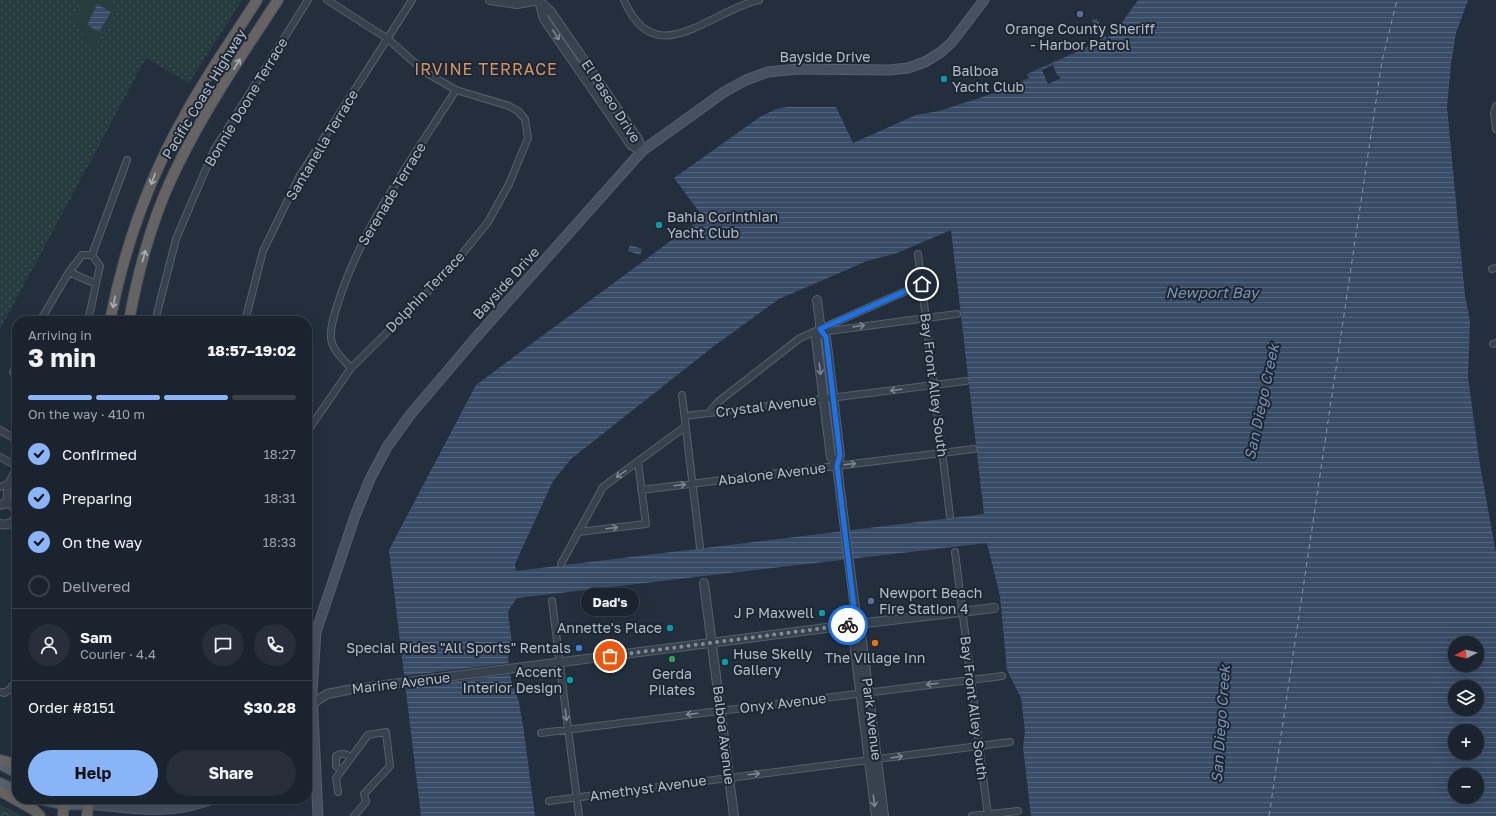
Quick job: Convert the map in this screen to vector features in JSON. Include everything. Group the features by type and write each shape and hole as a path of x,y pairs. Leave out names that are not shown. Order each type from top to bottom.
{"highway":[{"name":"Pacific Coast Highway","path":"111,316 127,249 158,166 186,112 257,0"},
{"name":"Pacific Coast Highway","path":"129,316 145,253 174,174 202,120 278,0"},
{"path":"0,760 12,763"},
{"path":"0,791 12,798"},
{"path":"23,804 34,810 40,816"},
{"path":"62,816 64,804"},
{"path":"86,804 87,816"}],"main road":[{"name":"Bayside Drive","path":"312,677 314,648 319,619 355,516 370,479 387,448 410,415 478,335 642,151 724,92 746,80 768,72 798,69 889,70 908,68 925,62 941,52 952,42 984,0"},
{"path":"312,653 314,648"},
{"name":"Bayside Drive","path":"312,726 316,765 318,816"},
{"path":"312,757 316,765"},
{"path":"0,764 12,770"},
{"path":"0,783 12,789"},
{"path":"111,804 162,810 186,807 196,804"}],"street":[{"name":"Bonnie Doone Terrace","path":"156,316 176,239 214,150 308,0"},
{"path":"327,0 388,39 425,72 456,90"},
{"name":"Santanella Terrace","path":"246,316 263,250 299,177 412,0"},
{"path":"490,0 517,4 538,0"},
{"name":"El Paseo Drive","path":"538,0 556,19 638,138 642,151"},
{"path":"624,0 630,14 640,28 649,33 666,36 678,35 691,30 727,11 746,3 759,0"},
{"name":"Dolphin Terrace","path":"312,425 351,368 446,275 488,222 510,184 527,144 528,129 525,119 518,111 509,106 456,90"},
{"name":"Serenade Terrace","path":"351,368 336,350 331,338 333,319 344,284 375,218 456,90"},
{"path":"1496,107 1494,113 1496,129"},
{"path":"92,255 127,160"},
{"name":"Bay Front Alley South","path":"918,254 950,516"},
{"path":"43,316 69,272 82,255 92,255"},
{"path":"89,316 100,266 92,255"},
{"path":"69,272 96,284"},
{"path":"709,413 718,402 800,338 922,284"},
{"name":"Park Avenue","path":"817,300 820,330 816,338 831,457 837,466"},
{"path":"820,330 957,314"},
{"name":"Park Avenue","path":"820,330 826,337 834,397 840,455 837,466 856,624 853,634 864,693 873,760 884,816"},
{"name":"Crystal Avenue","path":"685,416 966,381"},
{"path":"682,395 700,547"},
{"path":"561,564 603,487 686,426"},
{"path":"0,430 12,437"},
{"name":"Abalone Avenue","path":"641,490 974,449"},
{"path":"0,457 12,464"},
{"path":"578,532 646,524 638,462"},
{"path":"3,504 8,484 12,476"},
{"path":"0,487 8,484"},
{"path":"0,524 8,525 12,522"},
{"name":"Bay Front Alley South","path":"955,552 988,815"},
{"name":"Balboa Avenue","path":"704,583 734,816"},
{"path":"552,601 579,816"},
{"name":"Marine Avenue","path":"312,705 327,694 335,692 404,682 856,624 994,608"},
{"name":"Onyx Avenue","path":"541,733 1002,676"},
{"path":"0,692 4,693 12,686"},
{"path":"338,792 336,778 368,735 386,732 390,766 364,794 366,802 354,816"},
{"name":"Amethyst Avenue","path":"549,801 1010,742"},
{"path":"341,772 336,766 336,756 346,754 351,757"},
{"name":"Park Avenue","path":"873,760 876,816"},
{"path":"972,816 1018,810"}],"green space":[{"path":"0,0 242,0 189,83 146,58 0,329"},
{"path":"83,0 107,0 118,9 95,48 80,39 83,33 78,30 79,28 70,23"},
{"path":"0,804 21,815 23,816 0,816"}],"water":[{"name":"Newport Bay","path":"1138,0 1468,0 1456,33 1451,64 1447,107 1465,296 1470,321 1468,377 1480,465 1496,553 1496,816 1031,816 1023,747 1025,731 1021,698 1007,670 1000,596 987,543 517,598 508,611 512,645 508,657 511,680 519,702 535,816 421,816 389,550 476,385 703,217 674,178 760,117 776,109 788,107 836,107 853,143 916,115 939,111 1001,91 1029,78 1027,74 1101,41 1092,20 1097,19 1106,38 1113,35","holes":["951,230 984,514 516,571 515,564 553,481 571,459 714,346 779,299 867,261 897,253"]},
{"path":"97,4 111,12 99,32 87,25"},
{"path":"630,245 642,249 640,255 628,251"}],"pier":[{"path":"1053,65 1057,75 1061,78 1048,84 1042,70"},
{"path":"511,663 512,674 405,688 403,676"}],"ferry route":[{"path":"1269,816 1382,61 1397,0"}],"way so far":[{"path":"610,656 848,625"}],"place":[{"name":"Orange County Sheriff - Harbor Patrol","path":"1080,14"},
{"name":"Balboa Yacht Club","path":"944,79"},
{"name":"Bahia Corinthian Yacht Club","path":"659,225"},
{"name":"Newport Beach Fire Station 4","path":"871,601"},
{"name":"J P Maxwell","path":"822,613"},
{"name":"Annette's Place","path":"670,628"},
{"name":"The Village Inn","path":"875,643"},
{"name":"Special Rides \"All Sports\" Rentals","path":"579,648"},
{"name":"Dad's","path":"610,656"},
{"name":"Gerda Pilates","path":"672,659"},
{"name":"Huse Skelly Gallery","path":"725,662"},
{"name":"Accent Interior Design","path":"570,680"}],"district":[{"name":"IRVINE TERRACE","path":"486,69"}],"route":[{"path":"848,625 856,624 837,466 840,455 834,397 826,337 820,329 922,284"}],"water label":[{"name":"San Diego Creek","path":"1262,402"},
{"name":"San Diego Creek","path":"1221,724"}]}
